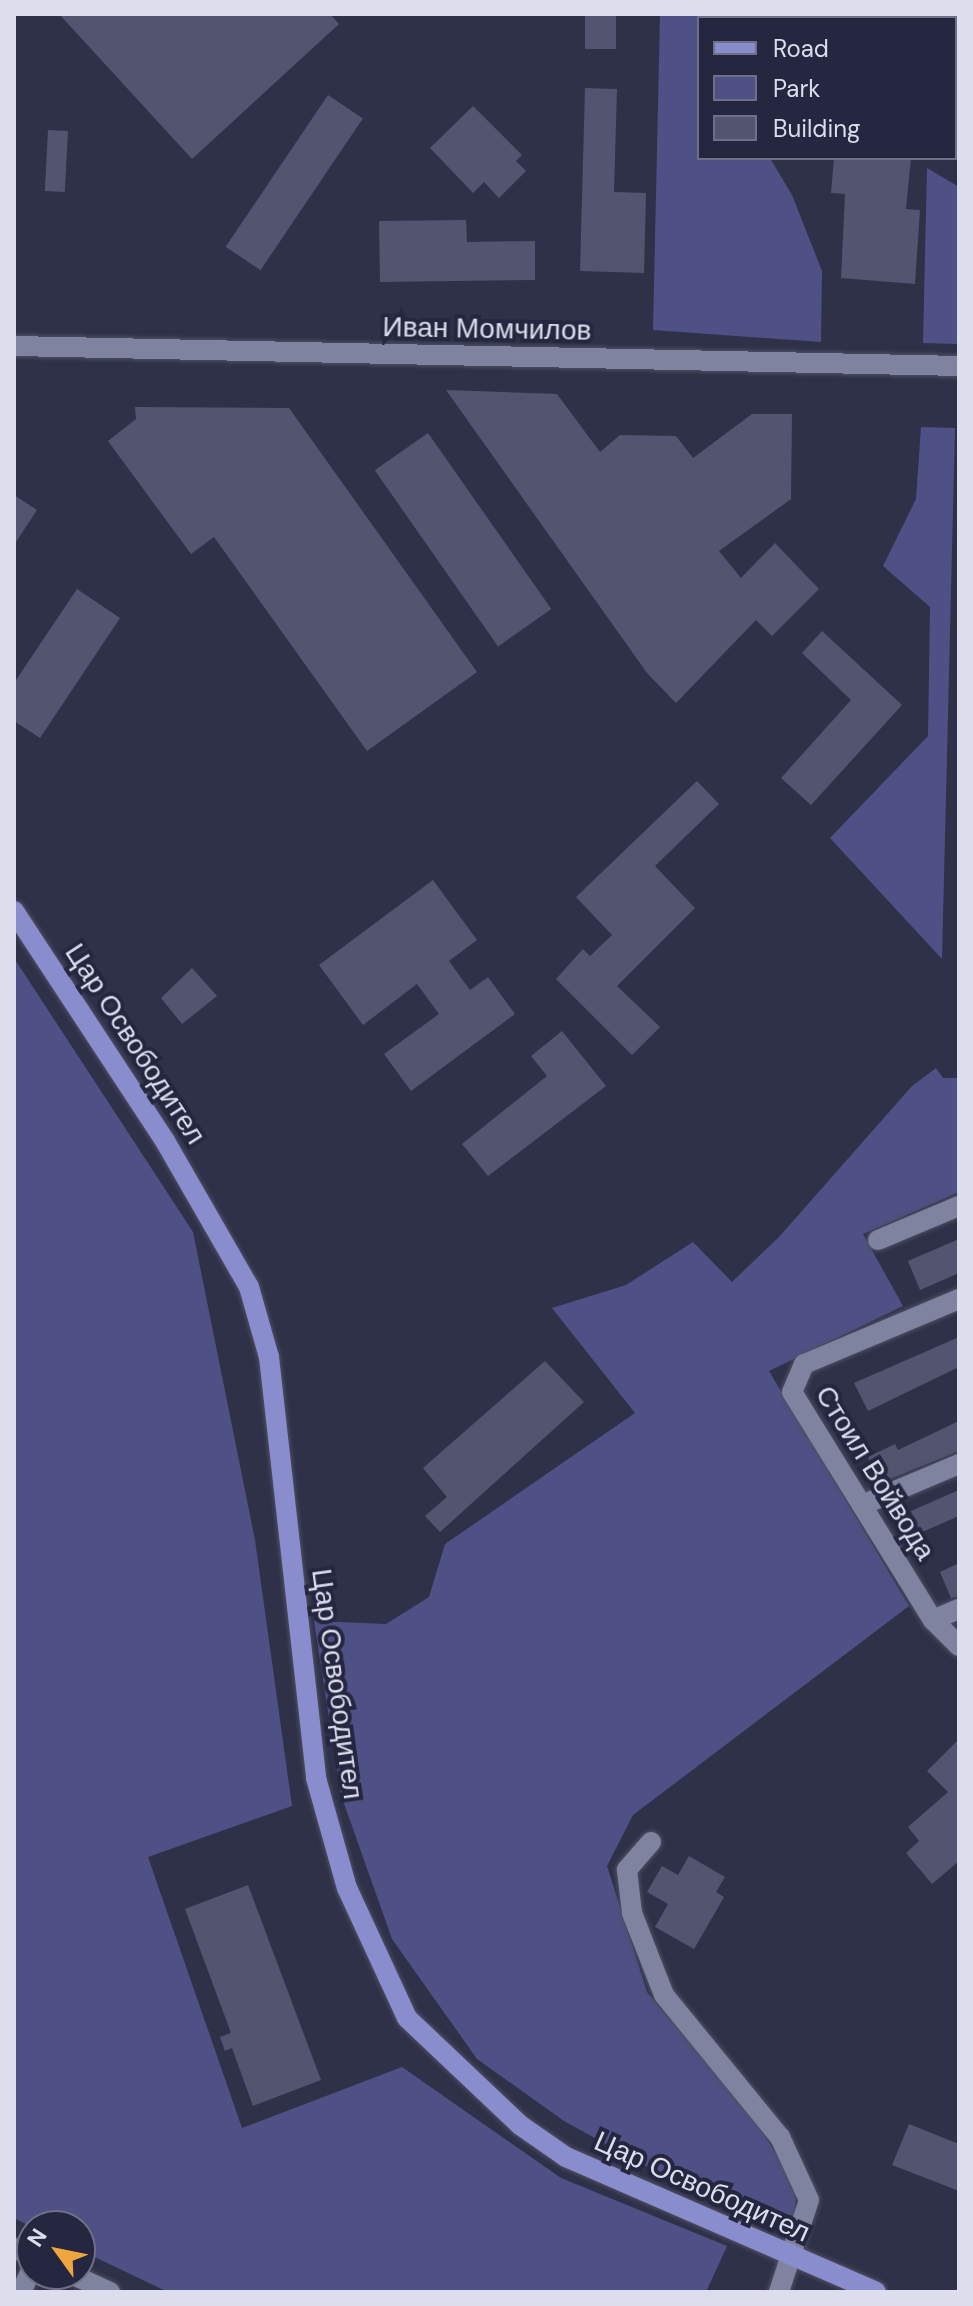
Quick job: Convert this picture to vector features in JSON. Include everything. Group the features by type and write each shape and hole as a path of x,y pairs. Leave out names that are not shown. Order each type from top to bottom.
{"main road":[{"name":"Цар Освободител","path":"14,911 165,1141 249,1287 269,1357 316,1778 347,1888 407,2018 520,2125 566,2157 876,2292"}],"street":[{"name":"Иван Момчилов","path":"14,346 959,366"},
{"path":"878,1240 959,1206"},
{"name":"Стоил Войвода","path":"959,1299 804,1364 792,1392 933,1620 959,1646"},
{"path":"862,1505 959,1464"},
{"path":"933,1620 959,1609"},
{"path":"651,1842 627,1870 632,1913 664,1995 780,2137 800,2172 809,2200 794,2258 779,2292"}],"green space":[{"path":"660,14 837,14 697,16 697,160 771,160 792,195 822,271 821,342 653,330"},
{"path":"927,168 959,187 959,344 923,343"},
{"path":"921,427 955,428 942,959 830,838 928,736 930,607 883,566 916,499"},
{"path":"14,958 193,1232 255,1540 292,1806 148,1857 242,2128 402,2067 561,2178 727,2246 706,2292 168,2292 96,2258 96,2210 16,2210 14,2218"},
{"path":"936,1068 943,1078 959,1078 959,1192 863,1234 903,1306 769,1371 909,1606 633,1815 607,1866 647,1992 757,2123 796,2186 794,2236 706,2199 564,2121 477,2059 392,1939 341,1795 314,1621 386,1624 429,1597 445,1544 635,1413 552,1308 626,1285 693,1242 732,1282 779,1237 912,1086"}],"building":[{"path":"59,14 330,14 339,24 192,159"},
{"path":"585,14 616,14 616,49 585,49"},
{"path":"585,88 617,89 614,192 646,193 644,273 580,271"},
{"path":"328,95 363,118 260,270 226,247"},
{"path":"473,106 522,155 516,161 526,171 499,198 484,182 473,193 430,148"},
{"path":"48,130 68,131 65,192 45,191"},
{"path":"834,160 911,160 906,209 920,210 915,284 841,278 845,194 831,193"},
{"path":"466,220 467,242 535,241 535,280 380,282 379,221"},
{"path":"446,390 557,394 600,452 620,435 676,436 693,458 752,414 792,414 791,499 719,551 741,578 775,543 819,589 772,636 756,620 676,703 647,673"},
{"path":"135,407 289,408 477,672 367,751 214,537 191,554 108,441 136,419"},
{"path":"428,433 551,609 498,646 375,470"},
{"path":"14,495 37,510 14,545"},
{"path":"77,589 120,618 40,738 14,721 14,683"},
{"path":"822,631 902,705 811,805 781,778 851,700 802,653"},
{"path":"697,781 719,804 655,866 695,908 617,986 660,1027 632,1055 556,979 583,949 590,956 612,935 576,897"},
{"path":"433,880 477,940 449,961 470,990 488,977 515,1014 411,1091 384,1054 439,1014 417,984 363,1025 319,965"},
{"path":"192,968 217,996 182,1024 161,998"},
{"path":"562,1031 606,1086 488,1176 462,1144 547,1076 531,1056"},
{"path":"959,1239 959,1273 920,1290 908,1261"},
{"path":"959,1337 959,1367 868,1411 854,1383"},
{"path":"545,1361 584,1402 440,1532 425,1516 447,1497 423,1468"},
{"path":"959,1421 959,1451 880,1483 868,1457 895,1444 898,1450"},
{"path":"959,1490 959,1516 920,1533 911,1511"},
{"path":"959,1563 959,1596 951,1598 940,1572"},
{"path":"959,1739 959,1861 932,1884 906,1853 919,1841 908,1827 948,1792 927,1771"},
{"path":"689,1856 725,1877 716,1892 724,1897 694,1949 655,1927 668,1904 647,1892 662,1866 678,1875"},
{"path":"248,1885 321,2080 253,2106 232,2048 225,2051 220,2037 231,2033 185,1909"},
{"path":"909,2124 959,2144 959,2191 892,2165"}]}
